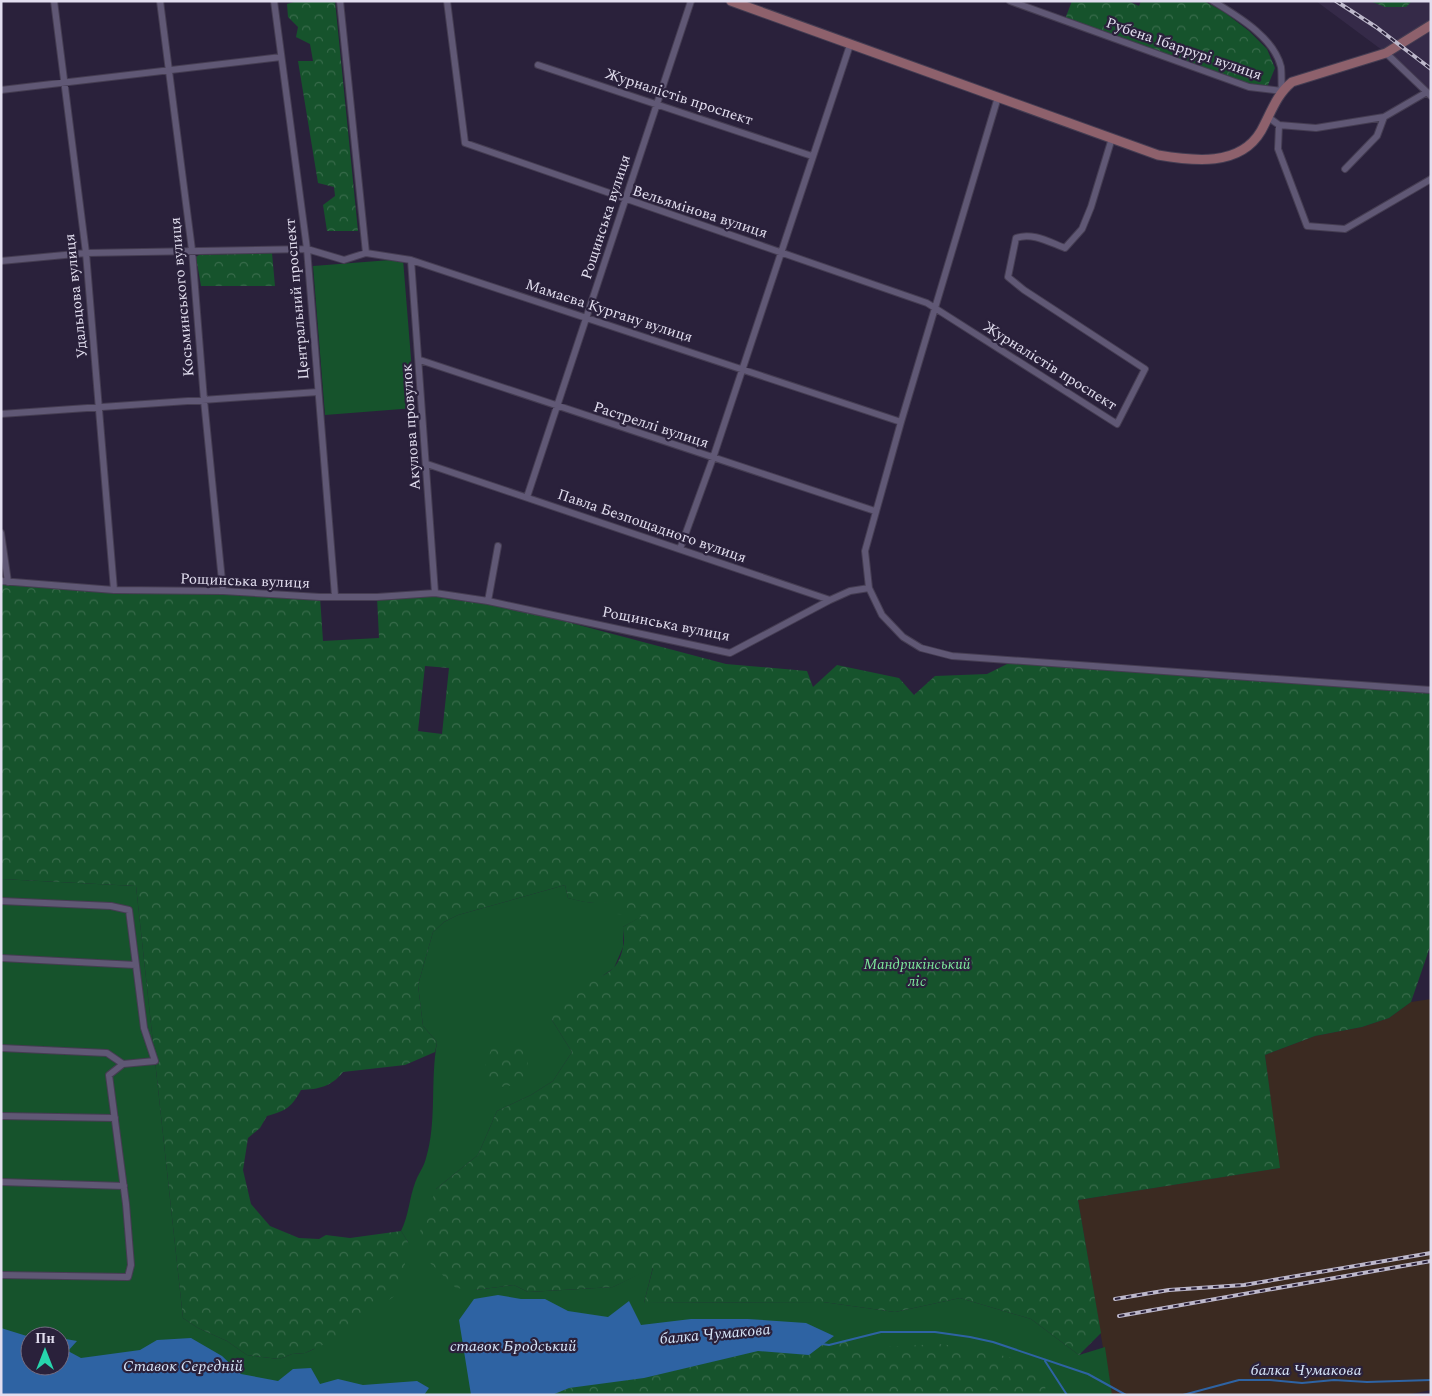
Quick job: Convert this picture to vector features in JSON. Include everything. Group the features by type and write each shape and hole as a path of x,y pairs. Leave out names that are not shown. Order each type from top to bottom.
{"main road":[{"path":"731,1 1158,155 1176,158 1218,159 1238,153 1250,145 1282,91 1292,82 1386,53 1431,25"}],"street":[{"name":"Удальцова вулиця","path":"54,1 62,82 86,253 114,590"},
{"name":"Косьминського вулиця","path":"160,1 192,250 222,591"},
{"name":"Центральний проспект","path":"274,1 307,249 335,596"},
{"path":"340,1 366,253"},
{"name":"Вельямінова вулиця","path":"447,1 465,143 624,200 780,251 927,303 936,309"},
{"name":"Рощинська вулиця","path":"527,497 691,1"},
{"name":"Рубена Ібаррурі вулиця","path":"1010,1 1249,88 1282,91"},
{"path":"1213,1 1251,28 1273,48 1281,68 1282,91"},
{"name":"Вельямінова вулиця","path":"680,549 743,369 780,251 850,44"},
{"path":"1268,117 1279,126 1316,128 1384,117 1429,94 1386,53"},
{"path":"1,90 281,57"},
{"name":"Журналістів проспект","path":"538,65 812,156"},
{"path":"998,97 875,511 866,551 869,588 882,615 903,637 921,648 936,653 1431,690"},
{"path":"1345,169 1377,136 1384,117"},
{"path":"1279,126 1278,149 1307,226 1345,230 1431,179"},
{"name":"Журналістів проспект","path":"936,309 1117,424 1145,369 1024,290 1008,277 1016,238 1023,235 1032,236 1065,248 1082,229 1091,207 1112,138"},
{"name":"Мамаєва Кургану вулиця","path":"1,261 86,253 307,249 344,260 366,253 411,260 588,316 901,422"},
{"name":"Акулова провулок","path":"411,260 420,360 435,594"},
{"name":"Растреллі вулиця","path":"420,360 557,408 875,511"},
{"path":"1,414 318,392"},
{"name":"Павла Безпощадного вулиця","path":"427,464 830,600"},
{"path":"1,533 4,582"},
{"path":"488,601 498,546"},
{"name":"Рощинська вулиця","path":"4,582 114,590 222,591 377,597 435,594 488,601 730,653 830,600"},
{"path":"830,600 850,591 869,588"},
{"path":"1,901 111,906 129,910 144,1028 155,1061 123,1064 109,1076 124,1186 131,1265 128,1277 1,1275"},
{"path":"1,958 136,965"},
{"path":"1,1048 107,1054 123,1064"},
{"path":"1,1116 114,1118"},
{"path":"1,1182 124,1186"}],"shaded area":[{"path":"1316,1 1431,1 1431,96 1386,53"},
{"path":"1431,999 1431,1390 1406,1395 1111,1395 1078,1200 1279,1168 1265,1055 1315,1036 1362,1027 1389,1018 1411,1002"}],"green space":[{"path":"298,1 335,1 358,231 327,231 323,205 335,196 334,187 318,183 298,61 313,61 310,44 296,37 298,27 288,17 287,4"},
{"path":"1072,1 1128,1 1139,6 1141,1 1204,1 1224,12 1249,31 1267,49 1275,68 1266,90 1065,19"},
{"path":"1370,1 1411,2 1406,7 1385,7"},
{"path":"272,253 275,286 201,286 196,257 199,255"},
{"path":"403,259 415,408 325,415 313,266"},
{"name":"Мандрикінський ліс","path":"1,581 320,597 323,641 379,638 377,597 435,593 488,601 726,664 807,671 813,687 837,665 899,678 914,695 935,676 987,674 1015,660 1431,690 1431,944 1411,1002 1389,1018 1362,1027 1315,1036 1265,1055 1280,1168 1078,1200 1101,1333 1079,1355 1031,1319 960,1298 895,1312 823,1302 644,1303 653,1268 613,1287 528,1292 514,1285 475,1290 456,1288 431,1264 416,1242 436,1189 478,1155 497,1111 531,1095 553,1081 572,1052 552,1020 554,1011 565,994 572,988 603,975 615,966 624,945 623,927 642,916 616,914 614,901 597,903 568,898 565,885 458,915 444,922 433,932 418,985 423,1026 437,1042 435,1052 405,1065 343,1072 329,1084 313,1089 301,1090 291,1105 284,1110 267,1116 260,1128 248,1138 243,1170 251,1204 270,1226 299,1238 319,1239 326,1235 350,1238 401,1231 408,1242 401,1291 340,1337 305,1353 292,1354 279,1359 247,1355 227,1341 198,1328 183,1318 136,886 1,879","holes":["425,666 449,668 442,734 418,731"]},
{"path":"1,879 136,886 183,1318 198,1328 227,1341 247,1355 279,1359 314,1349 408,1242 401,1231 415,1183 425,1161 431,1130 437,1042 423,1026 418,985 433,932 444,922 458,915 565,885 568,898 597,903 614,900 643,916 623,927 623,947 614,968 598,979 572,989 552,1020 572,1052 553,1081 531,1095 497,1111 478,1155 436,1189 475,1290 514,1285 528,1292 613,1287 653,1267 644,1303 823,1302 895,1312 960,1298 1031,1319 1079,1355 1105,1347 1112,1395 1,1395"},
{"path":"518,1046 529,1057 523,1084 491,1088 483,1072 492,1047"},
{"path":"834,1336 862,1348 940,1344 978,1349 1015,1359 1046,1373 1045,1395 1019,1395 997,1390 976,1395 552,1395 569,1388 644,1378 758,1351 809,1355"}],"water":[{"name":"ставок Бродський","path":"498,1295 521,1299 545,1299 568,1311 608,1317 629,1301 641,1325 691,1319 748,1319 806,1323 834,1336 809,1355 758,1351 644,1378 569,1388 552,1395 471,1395 459,1320 474,1299"},
{"name":"Ставок Середній","path":"1,1328 20,1334 20,1376 70,1376 70,1352 81,1358 140,1350 157,1340 191,1338 222,1356 241,1374 278,1381 293,1369 311,1368 320,1384 338,1379 363,1385 417,1381 429,1388 424,1395 1,1395"},
{"name":"Ставок Середній","path":"70,1340 77,1341 70,1349"}],"waterway":[{"name":"балка Чумакова","path":"822,1344 829,1345 881,1332 935,1332 970,1337 993,1342 1088,1374 1126,1395"},
{"path":"1045,1361 1067,1395"},
{"name":"балка Чумакова","path":"1183,1395 1239,1380 1302,1383 1334,1380 1367,1382 1431,1380"}],"railway":[{"path":"1336,1 1376,27 1431,69"},
{"path":"1115,1299 1169,1290 1244,1285 1431,1253"},
{"path":"1119,1316 1431,1261"}]}
